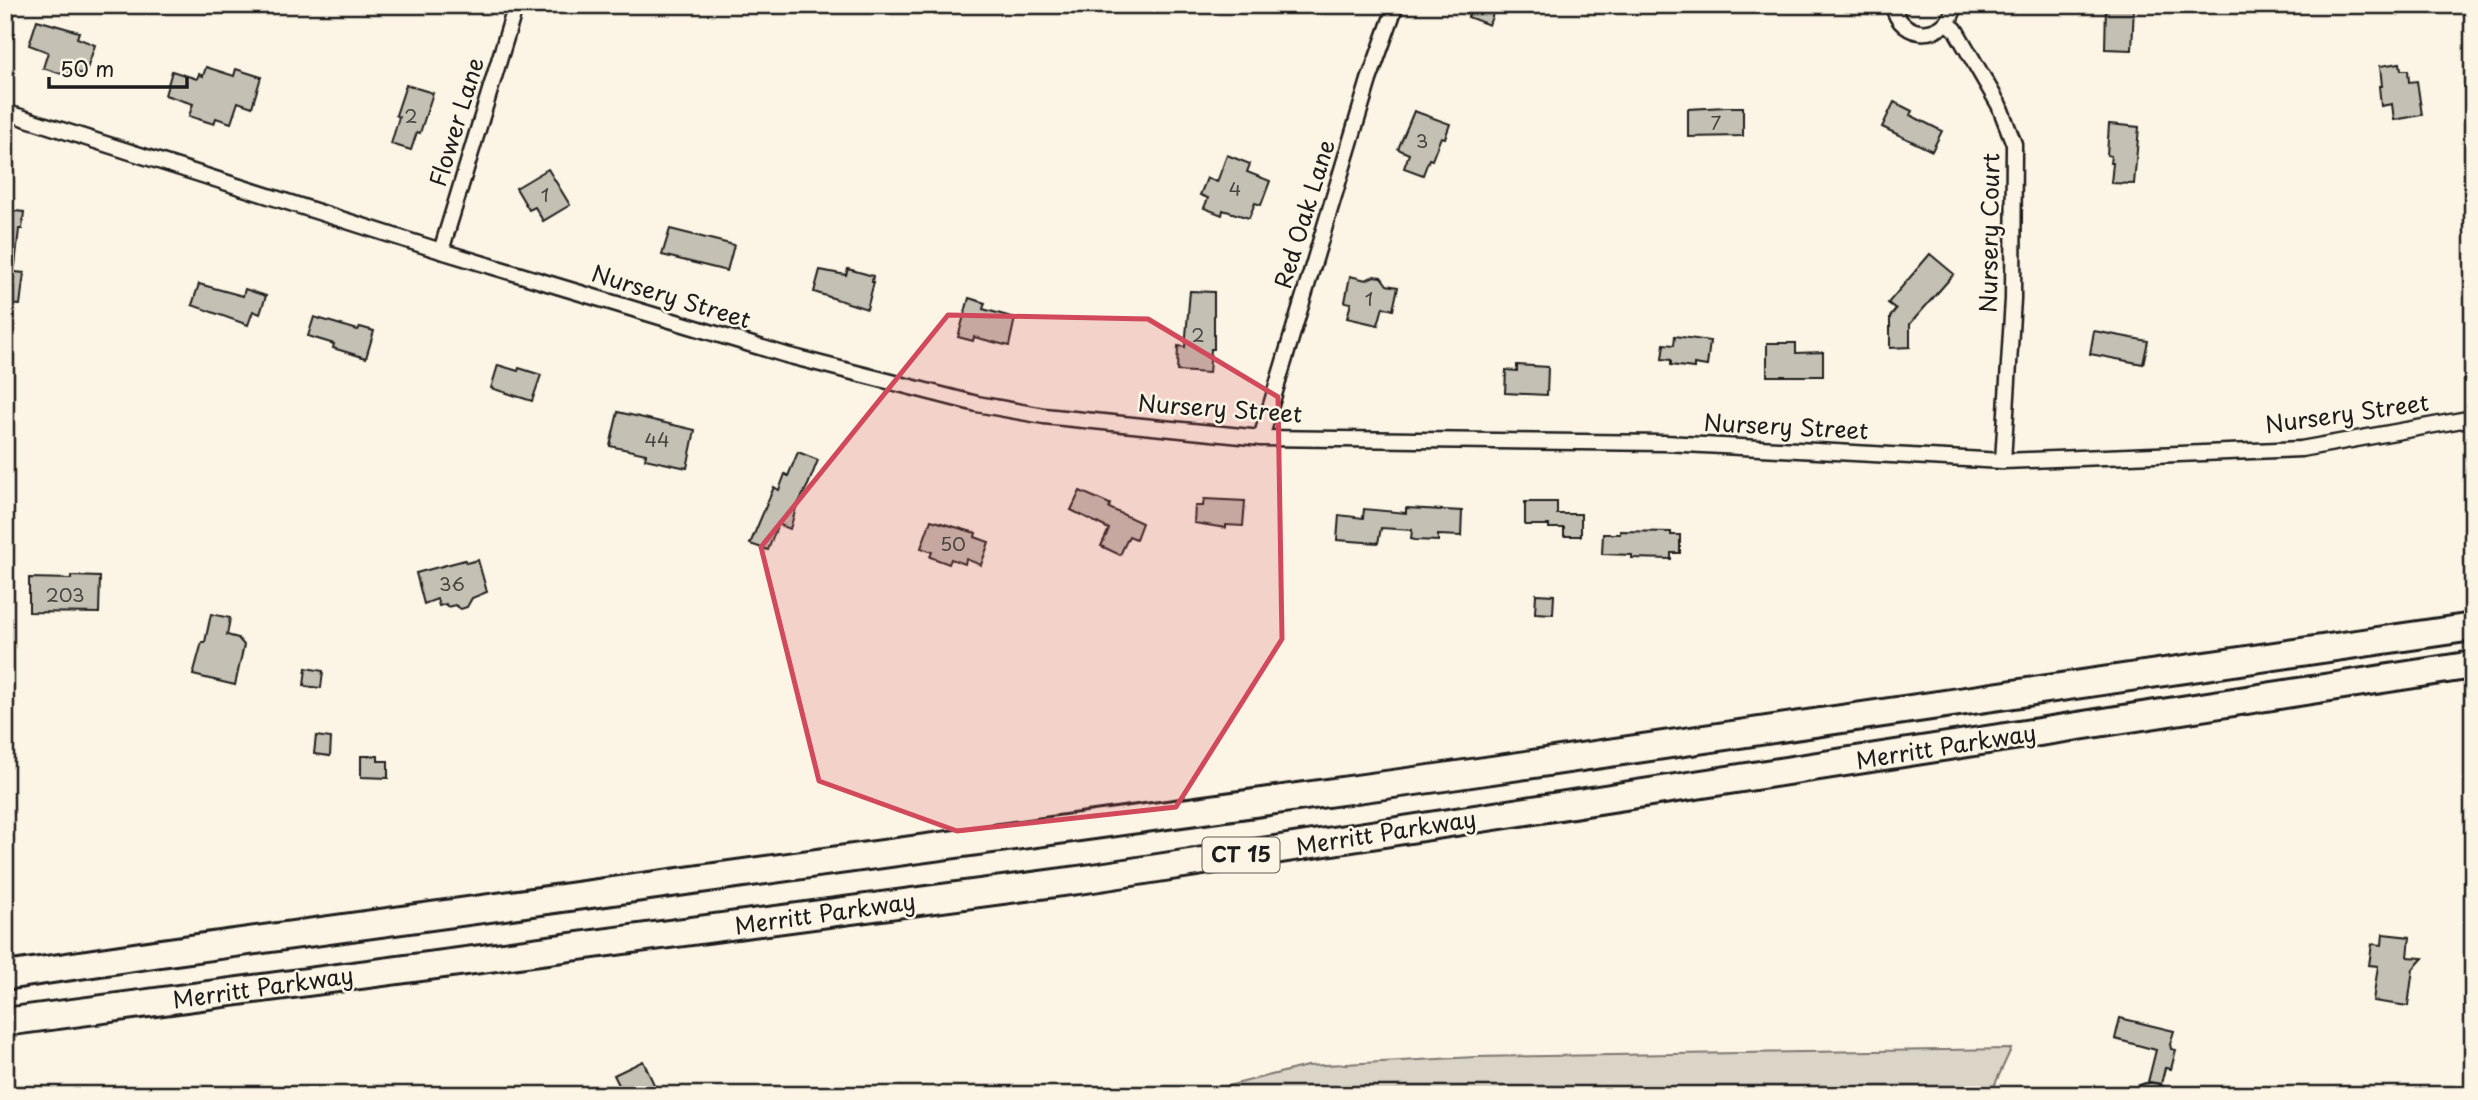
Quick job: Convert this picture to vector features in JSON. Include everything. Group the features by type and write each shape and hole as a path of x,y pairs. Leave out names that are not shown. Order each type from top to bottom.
{"highway":[{"name":"Merritt Parkway","path":"5,976 1444,777 2473,627"},
{"name":"Merritt Parkway","path":"5,1022 1093,878 2473,665"}],"street":[{"name":"Flower Lane","path":"441,251 516,5"},
{"name":"Red Oak Lane","path":"1261,438 1369,80 1396,5"},
{"path":"1894,5 1900,22 1917,33 1933,32 1947,23 1955,5"},
{"name":"Nursery Court","path":"1947,23 1955,29 1999,105 2014,144 2013,299 2003,461"},
{"name":"Nursery Street","path":"5,112 441,251 786,355 976,404 1044,416 1261,438 1665,443 2003,461 2301,449 2473,418"}],"lane":[{"path":"2134,1095 2139,1090 2150,1087 2163,1091 2166,1095"}],"highlighted area":[{"path":"948,315 1148,319 1278,397 1282,639 1176,807 957,831 819,781 761,547"}],"shaded area":[{"path":"2011,1049 1990,1095 1192,1095 1307,1066 1475,1057"}],"building":[{"path":"1473,5 1496,5 1489,25 1468,17"},
{"path":"2106,5 2134,5 2132,50 2105,49"},
{"path":"37,20 79,32 77,38 95,45 85,75 70,70 68,76 43,68 48,52 29,45"},
{"path":"2400,63 2401,70 2408,70 2409,82 2417,81 2422,115 2394,120 2392,104 2381,106 2380,66"},
{"path":"206,67 234,76 236,69 261,77 252,107 238,102 231,123 216,118 214,124 189,116 193,104 165,95 172,71 197,79 199,74 203,76"},
{"path":"406,85 433,93 420,133 417,132 411,150 391,144 399,117 396,115"},
{"path":"1894,102 1912,111 1910,115 1942,131 1932,151 1882,127"},
{"path":"1743,107 1743,136 1688,137 1688,109"},
{"path":"1414,111 1450,124 1445,138 1441,137 1432,160 1429,159 1423,175 1404,168 1409,154 1398,149"},
{"path":"2109,124 2139,127 2134,184 2111,183 2113,163 2110,163 2111,156 2107,155"},
{"path":"1227,155 1250,164 1247,172 1270,181 1261,205 1255,203 1249,218 1223,210 1222,215 1204,208 1208,198 1200,195 1207,178 1217,182"},
{"path":"548,169 570,205 543,221 535,207 529,210 516,188"},
{"path":"5,210 24,212 22,229 19,229 15,266 5,265"},
{"path":"670,229 734,245 727,271 662,255"},
{"path":"1930,254 1954,274 1910,324 1910,347 1890,348 1890,317 1896,309 1888,303"},
{"path":"848,269 873,276 867,309 814,292 820,270 846,275"},
{"path":"5,271 24,273 20,305 5,304"},
{"path":"1350,276 1366,280 1374,276 1381,277 1387,285 1398,287 1393,310 1383,307 1378,325 1347,318 1351,303 1345,302"},
{"path":"199,284 243,296 245,289 266,296 260,314 253,311 248,325 192,305"},
{"path":"1190,291 1214,292 1214,349 1211,349 1209,373 1177,371 1178,346 1185,347"},
{"path":"969,298 985,303 983,309 1015,318 1009,346 974,337 973,341 958,337"},
{"path":"314,317 358,330 360,327 374,331 366,358 333,348 334,344 308,336"},
{"path":"2094,331 2148,341 2143,364 2090,354"},
{"path":"1675,336 1710,341 1707,366 1694,364 1694,368 1671,365 1671,360 1662,359 1664,344 1674,345"},
{"path":"1767,343 1796,343 1796,353 1823,352 1823,376 1767,376"},
{"path":"498,365 541,375 532,401 491,388"},
{"path":"1517,365 1548,367 1547,395 1505,393 1506,370 1517,371"},
{"path":"618,412 695,430 687,468 645,459 646,454 610,446"},
{"path":"798,452 818,460 796,508 790,529 778,524 768,550 750,544 774,487 779,490"},
{"path":"1080,491 1110,504 1109,508 1142,523 1136,539 1129,536 1120,555 1101,546 1109,529 1071,510"},
{"path":"1204,499 1245,501 1243,526 1226,525 1226,528 1194,523 1195,506 1203,506"},
{"path":"1525,502 1557,502 1557,514 1581,514 1581,536 1564,536 1564,528 1549,528 1549,525 1525,525"},
{"path":"1406,508 1462,511 1461,536 1438,535 1438,541 1415,540 1411,539 1412,530 1381,528 1378,543 1337,540 1339,515 1363,518 1364,509 1406,513"},
{"path":"931,520 976,533 975,537 989,542 981,565 966,559 965,564 951,559 949,564 930,557 932,552 921,548"},
{"path":"1620,531 1671,532 1671,535 1680,535 1680,553 1671,553 1671,559 1602,554 1603,534 1620,534"},
{"path":"465,560 466,563 478,560 487,592 472,598 467,607 461,609 455,605 439,606 437,599 424,604 416,573"},
{"path":"71,576 100,577 99,613 29,612 29,578 71,579"},
{"path":"1536,594 1554,595 1553,614 1535,613"},
{"path":"211,614 230,618 227,635 238,638 244,645 235,685 193,675 202,642 205,642"},
{"path":"306,668 323,671 321,688 304,686"},
{"path":"316,736 331,738 330,756 314,754"},
{"path":"361,756 378,756 378,761 388,761 388,778 361,777"},
{"path":"2383,934 2410,937 2408,957 2423,958 2413,969 2408,1006 2373,1001 2378,966 2369,965 2372,944 2382,945"},
{"path":"2120,1018 2174,1031 2170,1044 2171,1049 2176,1050 2171,1069 2165,1068 2161,1084 2148,1082 2156,1050 2115,1039"},
{"path":"643,1061 659,1095 624,1095 614,1075"}]}
